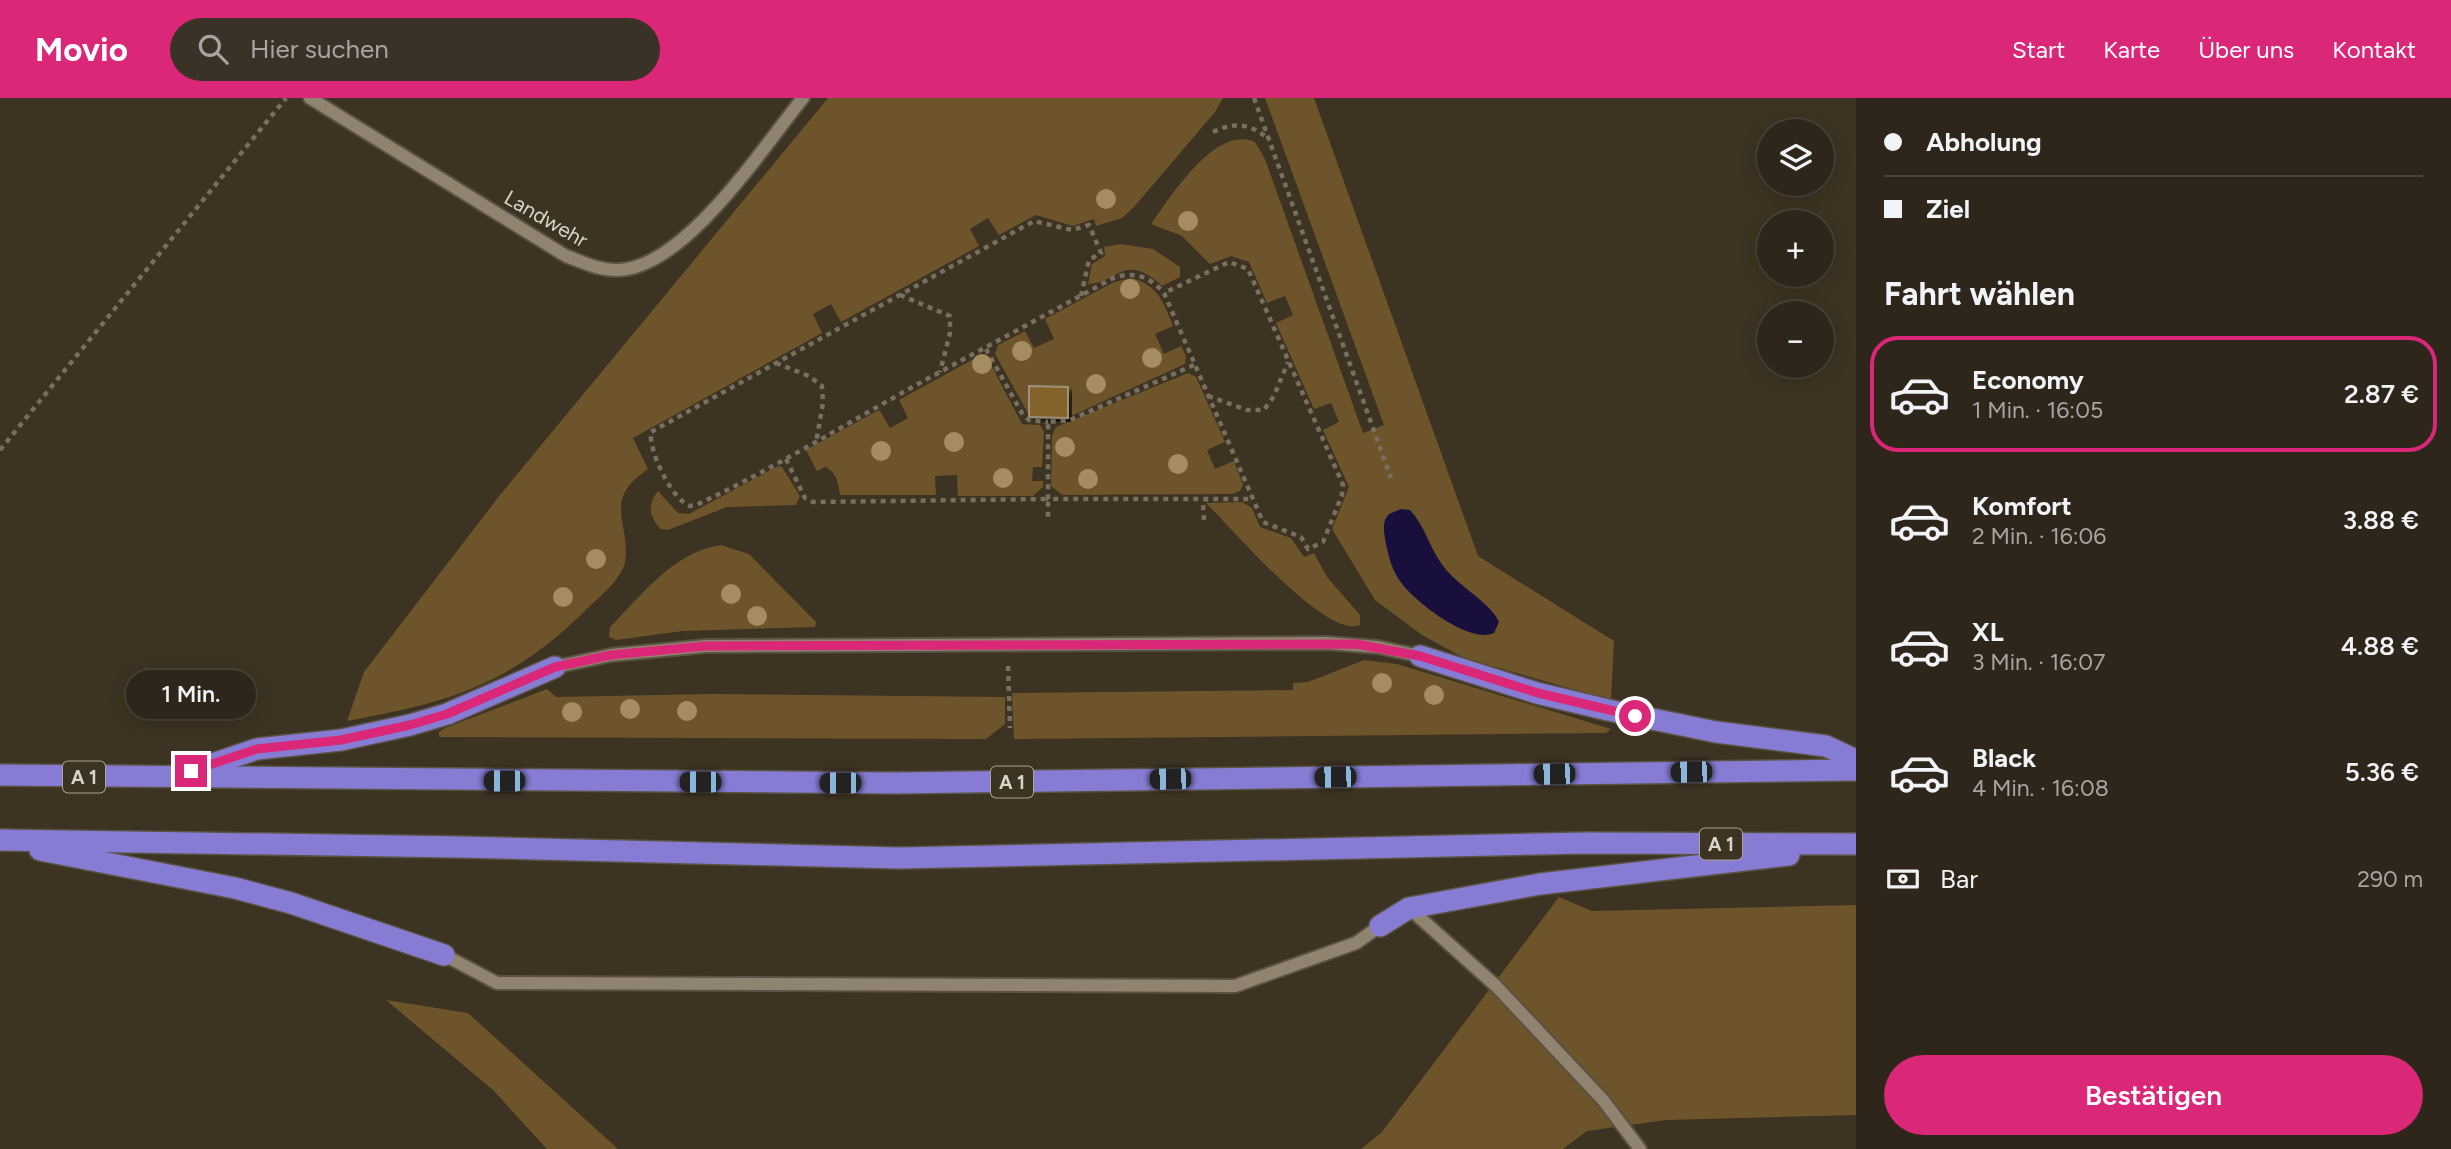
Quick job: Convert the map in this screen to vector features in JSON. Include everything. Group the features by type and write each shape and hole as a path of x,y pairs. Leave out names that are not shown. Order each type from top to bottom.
{"highway":[{"path":"1420,656 1608,710 1716,732 1826,746 1856,760"},
{"path":"169,779 257,749 341,740 410,725 457,710 555,667"},
{"name":"A 1","path":"0,775 169,779 896,783 1856,769"},
{"path":"0,841 279,900 344,918 444,956"},
{"name":"A 1","path":"0,841 899,858 1586,844 1856,846"},
{"path":"1380,926 1409,908 1540,884 1856,846"}],"street":[{"name":"Landwehr","path":"310,98 566,256 605,270 618,270 639,267 676,247 709,213 803,98"},
{"path":"555,667 611,655 677,647 1327,643 1378,647 1420,656"},
{"path":"1409,908 1496,986 1603,1100 1640,1149"},
{"path":"444,956 496,983 1235,986 1356,943 1380,926"}],"path":[{"path":"0,450 286,98"},
{"path":"1254,98 1391,478"},
{"path":"1213,132 1230,125 1246,126 1270,141"},
{"path":"1080,296 1089,260 1101,253 1089,225 1072,230 1034,221 651,432 649,442 677,497 690,506 816,443 940,372 986,349 1112,278 1129,274 1146,277 1164,293 1263,522 1301,537 1308,549 1323,542 1344,490 1245,266 1229,262 1164,293"},
{"path":"899,295 950,316 950,333 940,372"},
{"path":"986,349 1023,415 1028,420 1048,422 1070,420 1194,365"},
{"path":"1208,396 1247,410 1264,410 1274,396 1289,362"},
{"path":"775,363 809,376 822,386 823,403 816,443"},
{"path":"1048,422 1048,521"},
{"path":"786,459 805,498 813,502 1252,499"},
{"path":"1205,520 1203,503 1207,499"},
{"path":"1007,646 1010,728"}],"shaded area":[{"path":"828,98 1223,98 1215,112 1122,218 1096,226 1094,219 1073,226 1036,215 999,235 988,218 970,229 979,246 841,322 831,304 813,314 822,333 633,438 648,469 625,491 621,512 626,548 625,563 619,576 604,593 560,634 505,673 449,697 347,721 364,672 500,495"},
{"path":"1265,98 1314,98 1478,556 1614,641 1611,700 1464,658 1422,635 1375,600 1332,529 1349,487 1323,430 1339,422 1331,403 1314,409 1276,323 1293,315 1285,296 1267,303 1249,262 1231,256 1210,264 1182,236 1151,224 1182,181 1210,153 1225,143 1240,139 1255,142 1265,159 1363,433 1384,425"},
{"path":"1120,244 1153,249 1180,267 1180,277 1162,286 1139,271 1130,270 1088,284 1092,264 1105,256 1104,247"},
{"path":"1132,278 1148,285 1159,296 1173,326 1155,334 1164,354 1181,346 1186,356 1185,364 1071,416 1068,387 1029,415 995,354 998,345 1025,331 1034,348 1054,339 1045,319 1114,282"},
{"path":"979,356 988,359 1022,424 1040,425 1044,432 1042,467 1033,467 1032,481 1043,481 1043,487 1033,496 958,496 957,475 935,476 936,495 840,495 832,472 825,467 817,471 806,450 877,411 880,411 890,428 908,418 899,400"},
{"path":"1188,373 1196,377 1225,442 1207,450 1215,469 1234,461 1243,485 1240,491 1232,494 1062,495 1051,486 1052,436 1056,427"},
{"path":"778,466 782,467 800,496 796,505 727,507 668,530 661,529 654,520 651,506 658,491 678,513 689,514"},
{"path":"1242,502 1252,508 1260,527 1291,538 1304,557 1314,553 1327,577 1360,615 1360,625 1345,625 1325,616 1303,600 1257,557 1206,503"},
{"path":"1401,509 1410,510 1415,516 1447,571 1495,615 1499,622 1494,633 1484,635 1459,628 1420,602 1399,580 1389,557 1384,526 1389,514"},
{"path":"721,545 749,554 816,622 815,627 683,631 616,640 609,637 610,627 673,566 704,549"},
{"path":"1364,660 1397,664 1611,729 1606,733 1014,739 1012,693 1293,690 1293,683 1308,682"},
{"path":"547,689 556,697 711,694 1005,697 1005,724 986,739 439,737 439,732 445,728"},
{"path":"1559,897 1592,911 1856,905 1856,1115 1666,1120 1587,1131 1563,1149 1361,1149 1382,1132"},
{"path":"386,1000 468,1013 618,1149 547,1149 493,1090"}],"building":[{"path":"1029,386 1068,387 1068,418 1029,417"}],"route":[{"path":"191,771 257,749 341,740 410,725 488,698 555,667 611,655 677,647 1356,644 1420,656 1538,693 1635,716"}]}
